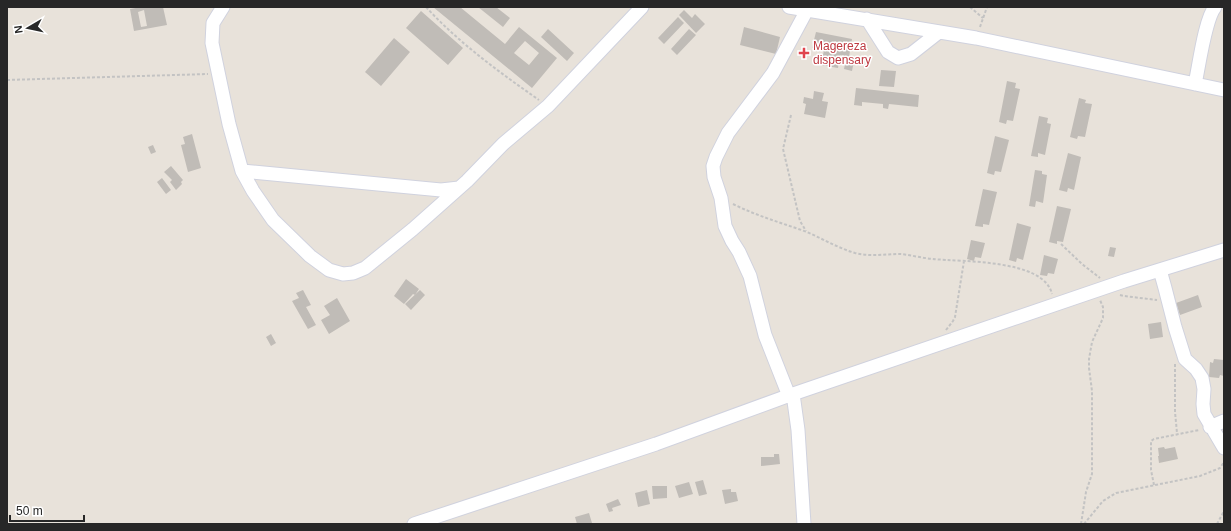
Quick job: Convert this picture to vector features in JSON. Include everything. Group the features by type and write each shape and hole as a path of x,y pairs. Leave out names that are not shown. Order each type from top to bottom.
{"street":[{"path":"223,7 213,23 212,43 229,124 242,172 273,220 310,256 329,270 343,274 353,273 365,268 376,260 459,188 503,144 548,106 642,7"},
{"path":"789,7 976,38 1224,90"},
{"path":"1195,84 1207,24 1211,12 1215,7"},
{"path":"804,524 798,430 791,395 765,335 750,276 727,231 721,198 713,171 716,157 728,134 772,73 807,10"},
{"path":"867,19 888,52 898,58 911,54 939,32"},
{"path":"242,172 441,190 459,188"},
{"path":"414,524 656,444 791,395 1089,293 1224,250"},
{"path":"1160,270 1175,327 1186,358 1196,368 1202,378 1204,389 1204,414 1210,427 1224,448"},
{"path":"1210,427 1224,421"}],"path":[{"path":"426,7 442,24 479,57 548,106"},
{"path":"970,7 983,18"},
{"path":"976,38 987,7"},
{"path":"7,80 219,74"},
{"path":"791,115 783,149 800,221 806,232"},
{"path":"721,198 762,216 806,232 840,248 863,255 902,254 934,260 1010,265 1032,273 1043,279 1051,289 1055,305"},
{"path":"1061,244 1082,264 1097,275 1107,287 1124,296 1168,301"},
{"path":"940,334 950,325 955,317 964,261"},
{"path":"1081,524 1086,492 1092,474 1092,391 1089,359 1092,342 1103,318 1103,307 1099,299 1089,293"},
{"path":"1175,357 1175,412 1177,433"},
{"path":"1154,485 1151,470 1151,441 1177,433 1210,427"},
{"path":"1084,524 1104,501 1116,493 1214,472 1220,468 1224,462"},
{"path":"1217,524 1224,511"}],"building":[{"path":"141,7 163,7 167,25 134,31 130,9","holes":["144,10 147,26 141,27 138,12"]},
{"path":"433,7 460,7 505,44 519,27 557,58 532,88","holes":["525,41 539,53 529,65 514,53"]},
{"path":"478,7 496,7 510,18 503,27"},
{"path":"684,10 692,18 695,14 705,24 696,33 679,15"},
{"path":"421,11 463,48 448,65 406,28"},
{"path":"678,17 684,23 664,44 658,38"},
{"path":"744,27 780,37 776,54 740,45"},
{"path":"548,29 574,53 567,61 541,37"},
{"path":"689,29 696,35 677,55 671,49"},
{"path":"816,32 852,39 849,57 840,55 838,68 821,65 824,50 812,48"},
{"path":"394,38 410,52 381,86 365,72"},
{"path":"846,59 854,61 852,71 844,69"},
{"path":"881,70 896,71 894,87 879,86"},
{"path":"1007,81 1016,83 1015,88 1020,89 1013,121 1007,120 1006,124 999,122"},
{"path":"856,88 919,95 918,107 889,104 888,109 883,108 883,104 862,102 862,106 854,105"},
{"path":"814,91 824,93 822,101 828,102 825,118 804,114 806,104 803,103 804,97 813,99"},
{"path":"1079,98 1086,100 1085,103 1092,104 1085,137 1078,136 1077,139 1070,137"},
{"path":"1039,116 1048,118 1047,123 1051,124 1045,155 1038,153 1038,157 1031,156"},
{"path":"192,134 201,168 188,172 181,145 185,144 183,137"},
{"path":"995,136 1009,140 1001,172 995,171 994,175 987,173"},
{"path":"153,145 156,152 151,154 148,147"},
{"path":"1068,153 1081,157 1074,190 1068,188 1067,192 1059,190"},
{"path":"171,166 183,180 181,182 182,184 176,190 170,182 172,180 164,172"},
{"path":"1035,170 1042,171 1042,174 1047,175 1043,203 1036,201 1035,207 1029,206"},
{"path":"162,178 171,190 166,194 157,182"},
{"path":"983,189 997,192 989,225 983,224 983,227 975,226"},
{"path":"1057,206 1071,209 1063,242 1057,241 1057,244 1049,242"},
{"path":"1017,223 1031,227 1023,260 1017,258 1016,262 1009,260"},
{"path":"971,240 985,243 981,258 975,257 974,261 967,259"},
{"path":"1110,247 1116,248 1114,257 1108,256"},
{"path":"1044,255 1058,259 1054,274 1048,273 1047,276 1040,275"},
{"path":"406,279 419,289 415,295 413,294 404,304 394,296"},
{"path":"303,290 311,305 306,307 316,325 308,329 292,301 299,298 296,293"},
{"path":"420,290 425,295 411,310 405,304"},
{"path":"1198,295 1202,307 1180,315 1176,303"},
{"path":"337,298 350,321 329,334 321,320 330,315 324,306"},
{"path":"1161,322 1163,337 1150,339 1148,324"},
{"path":"271,334 276,343 271,346 266,337"},
{"path":"1214,359 1224,360 1224,376 1220,375 1219,378 1209,377 1210,362 1213,363"},
{"path":"1164,447 1165,449 1175,447 1178,459 1159,463 1158,448"},
{"path":"774,454 779,454 780,464 761,466 761,457 774,457"},
{"path":"703,480 707,494 699,496 695,482"},
{"path":"689,482 693,494 679,498 675,486"},
{"path":"652,486 667,486 667,498 653,499"},
{"path":"731,489 731,492 736,492 738,501 725,504 722,490"},
{"path":"647,490 650,504 638,507 635,493"},
{"path":"618,499 621,505 612,508 613,511 609,512 606,504"},
{"path":"589,513 592,523 577,524 575,517"}],"place":[{"name":"Magereza dispensary","path":"804,53"}]}
